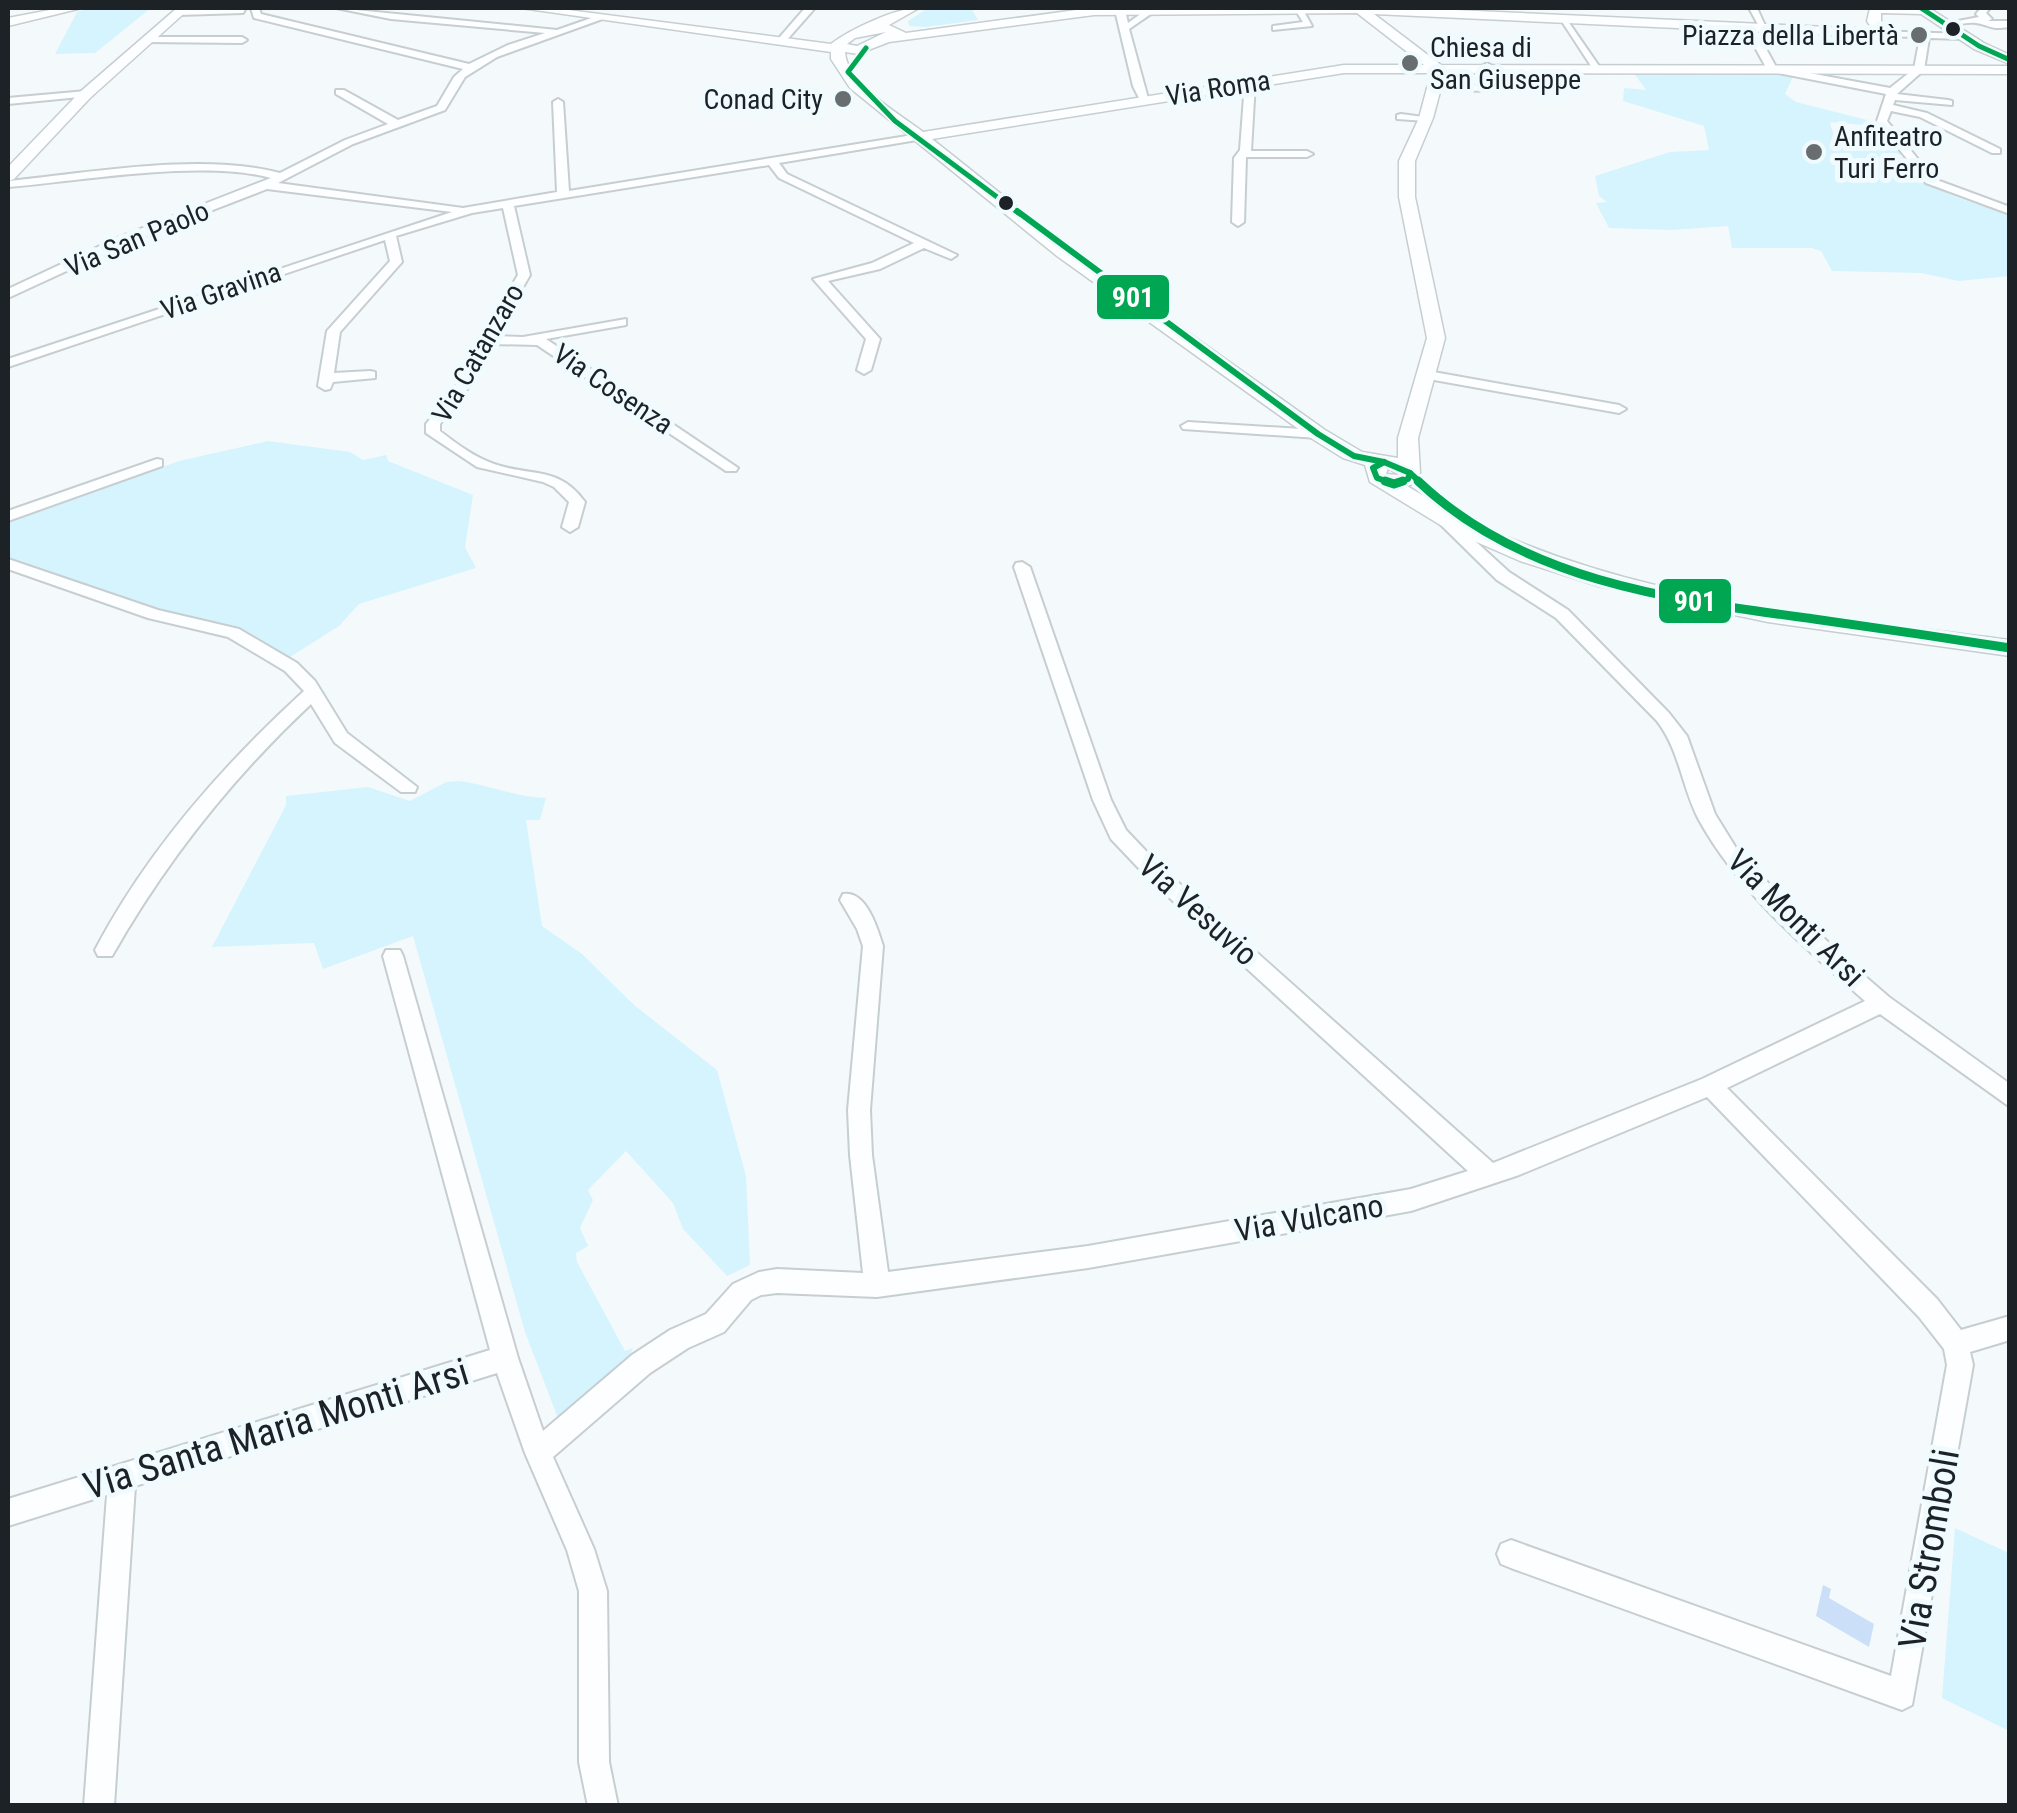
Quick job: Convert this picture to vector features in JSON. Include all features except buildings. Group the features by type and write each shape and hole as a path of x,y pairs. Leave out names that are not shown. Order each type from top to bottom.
{"main road":[{"path":"8,22 76,8"},
{"path":"527,8 610,14 834,51 866,48"},
{"path":"912,8 836,42 834,51 855,86 1063,252 1444,520 1579,573 1684,598 2010,648"},
{"path":"848,72 853,60 866,48 894,34 901,18 912,8"},
{"path":"867,30 894,34 947,30 1120,10 1184,8 1232,15 1359,8 1876,33 1881,32 1874,21 1876,9 1923,8 1984,48 2010,60"},
{"path":"1359,8 1437,68 1426,118 1406,172 1407,197 1436,338 1408,438 1409,471 1438,504 1498,543"},
{"path":"8,176 86,94 182,10"},
{"path":"784,40 851,35"},
{"path":"1984,48 2010,44"},
{"name":"Via Roma","path":"919,138 1344,69 1486,66 2010,70"},
{"path":"1382,474 1409,471"}],"street":[{"path":"256,8 257,16 472,68 610,14"},
{"path":"342,8 559,31"},
{"path":"784,40 810,8"},
{"path":"1753,8 1764,28"},
{"path":"1947,24 1987,19 1980,14 1985,8"},
{"path":"1276,28 1309,24 1298,9"},
{"path":"182,10 243,10"},
{"path":"1120,10 1145,100"},
{"path":"1124,26 1131,26 1153,10"},
{"path":"1562,19 1597,67"},
{"path":"1980,21 1996,26 2010,24"},
{"path":"1876,33 1925,38 1964,36"},
{"path":"1925,38 1919,70 1890,98 1882,121 1926,178 1956,194 2010,211"},
{"path":"146,40 242,40"},
{"path":"1772,69 1757,42 1787,43"},
{"path":"1486,66 1495,90"},
{"name":"Via San Paolo","path":"8,294 121,241 266,186 349,142 448,103 458,77 472,68"},
{"path":"1791,71 1890,98 1948,103"},
{"path":"1238,222 1240,158 1244,154 1250,82"},
{"path":"1433,87 1515,90"},
{"path":"340,92 394,126"},
{"path":"8,101 86,94"},
{"path":"1890,98 1996,152"},
{"path":"558,102 563,195"},
{"path":"1402,117 1426,118"},
{"name":"Via Roma","path":"439,213 919,138"},
{"path":"1244,154 1306,154"},
{"path":"772,162 783,176 951,255"},
{"path":"8,184 166,172 266,170 282,177"},
{"path":"796,198 790,188 797,183"},
{"path":"266,186 439,213"},
{"name":"Via Catanzaro","path":"508,204 524,275 462,388 434,424 433,433 490,467 536,474 561,485 576,502 570,526"},
{"name":"Via Gravina","path":"8,363 390,234 439,213"},
{"path":"370,375 325,382 334,331 396,262 390,234"},
{"path":"864,370 873,339 818,279 876,266 924,243"},
{"path":"378,285 406,280"},
{"path":"528,338 620,322"},
{"name":"Via Cosenza","path":"486,340 528,338 562,354 731,468"},
{"path":"1428,375 1619,409"},
{"path":"1188,426 1318,434"},
{"path":"8,516 156,463"},
{"name":"Via Monti Arsi","path":"1444,520 1504,576 1562,614 1663,717 1678,736 1706,814 1734,861 1838,965 1882,1003 2010,1097"},
{"path":"8,564 154,614 233,632 291,667 313,692 341,738 408,787"},
{"name":"Via Vesuvio","path":"1022,567 1102,800 1118,834 1156,874 1490,1175"},
{"path":"105,950 134,897 213,796 313,692"},
{"path":"850,900 867,926 873,946 860,1110 861,1156 877,1284"},
{"path":"394,956 505,1358"},
{"name":"Via Vulcano","path":"538,1453 641,1364 679,1339 716,1323 742,1292 758,1284 877,1284 1088,1257 1392,1204 1490,1175 1710,1086 1882,1003"},
{"path":"1710,1086 1928,1308 1956,1344 2010,1328"},
{"name":"Via Stromboli","path":"1511,1554 1902,1696 1960,1365 1956,1344"},
{"name":"Via Santa Maria Monti Arsi","path":"8,1512 505,1358 538,1453 580,1549 592,1591 594,1762 602,1806"},
{"path":"99,1806 122,1477"}],"shaded area":[{"path":"90,8 151,8 95,53 55,54 77,12"},
{"path":"928,8 971,8 978,20 909,26 908,21"},
{"path":"1632,70 1766,71 1793,77 1785,94 1796,102 1875,122 1876,126 1830,122 1833,133 1892,141 1901,153 1898,157 1905,158 1939,189 2009,213 2009,276 1959,281 1921,273 1832,271 1821,251 1812,248 1732,248 1728,226 1672,230 1609,228 1596,203 1607,202 1599,196 1595,176 1670,152 1709,150 1704,126 1623,101 1624,88 1646,90"},
{"path":"268,441 350,452 363,460 386,455 388,461 473,495 465,547 476,568 359,604 339,626 290,657 239,627 160,610 23,566 8,557 8,523 179,461"},
{"path":"459,781 546,798 540,820 526,820 542,926 582,954 634,1005 717,1070 746,1176 750,1265 727,1276 683,1229 673,1203 626,1151 588,1190 593,1200 580,1228 588,1246 576,1253 577,1262 625,1351 633,1348 628,1360 559,1421 525,1332 413,936 323,969 314,943 212,947 286,805 286,796 368,787 410,801 446,782"},
{"path":"1955,1528 2009,1553 2009,1731 1942,1698"},
{"path":"1823,1585 1831,1589 1829,1598 1874,1624 1869,1647 1816,1616"}],"transit line":[{"name":"901","path":"1921,8 1979,46 2010,60"},
{"name":"901","path":"866,48 848,72 895,121 1318,434 1354,456 1383,462 1390,464 1403,469 1410,473 1408,479 1394,484 1377,478 1373,468 1385,462"},
{"name":"901","path":"1410,473 1482,533 1601,581 1714,604 2010,648"}],"place":[{"name":"Piazza della Libertà","path":"1919,35"},
{"name":"Chiesa di San Giuseppe","path":"1410,63"},
{"name":"Conad City","path":"843,99"},
{"name":"Anfiteatro Turi Ferro","path":"1814,152"}]}
